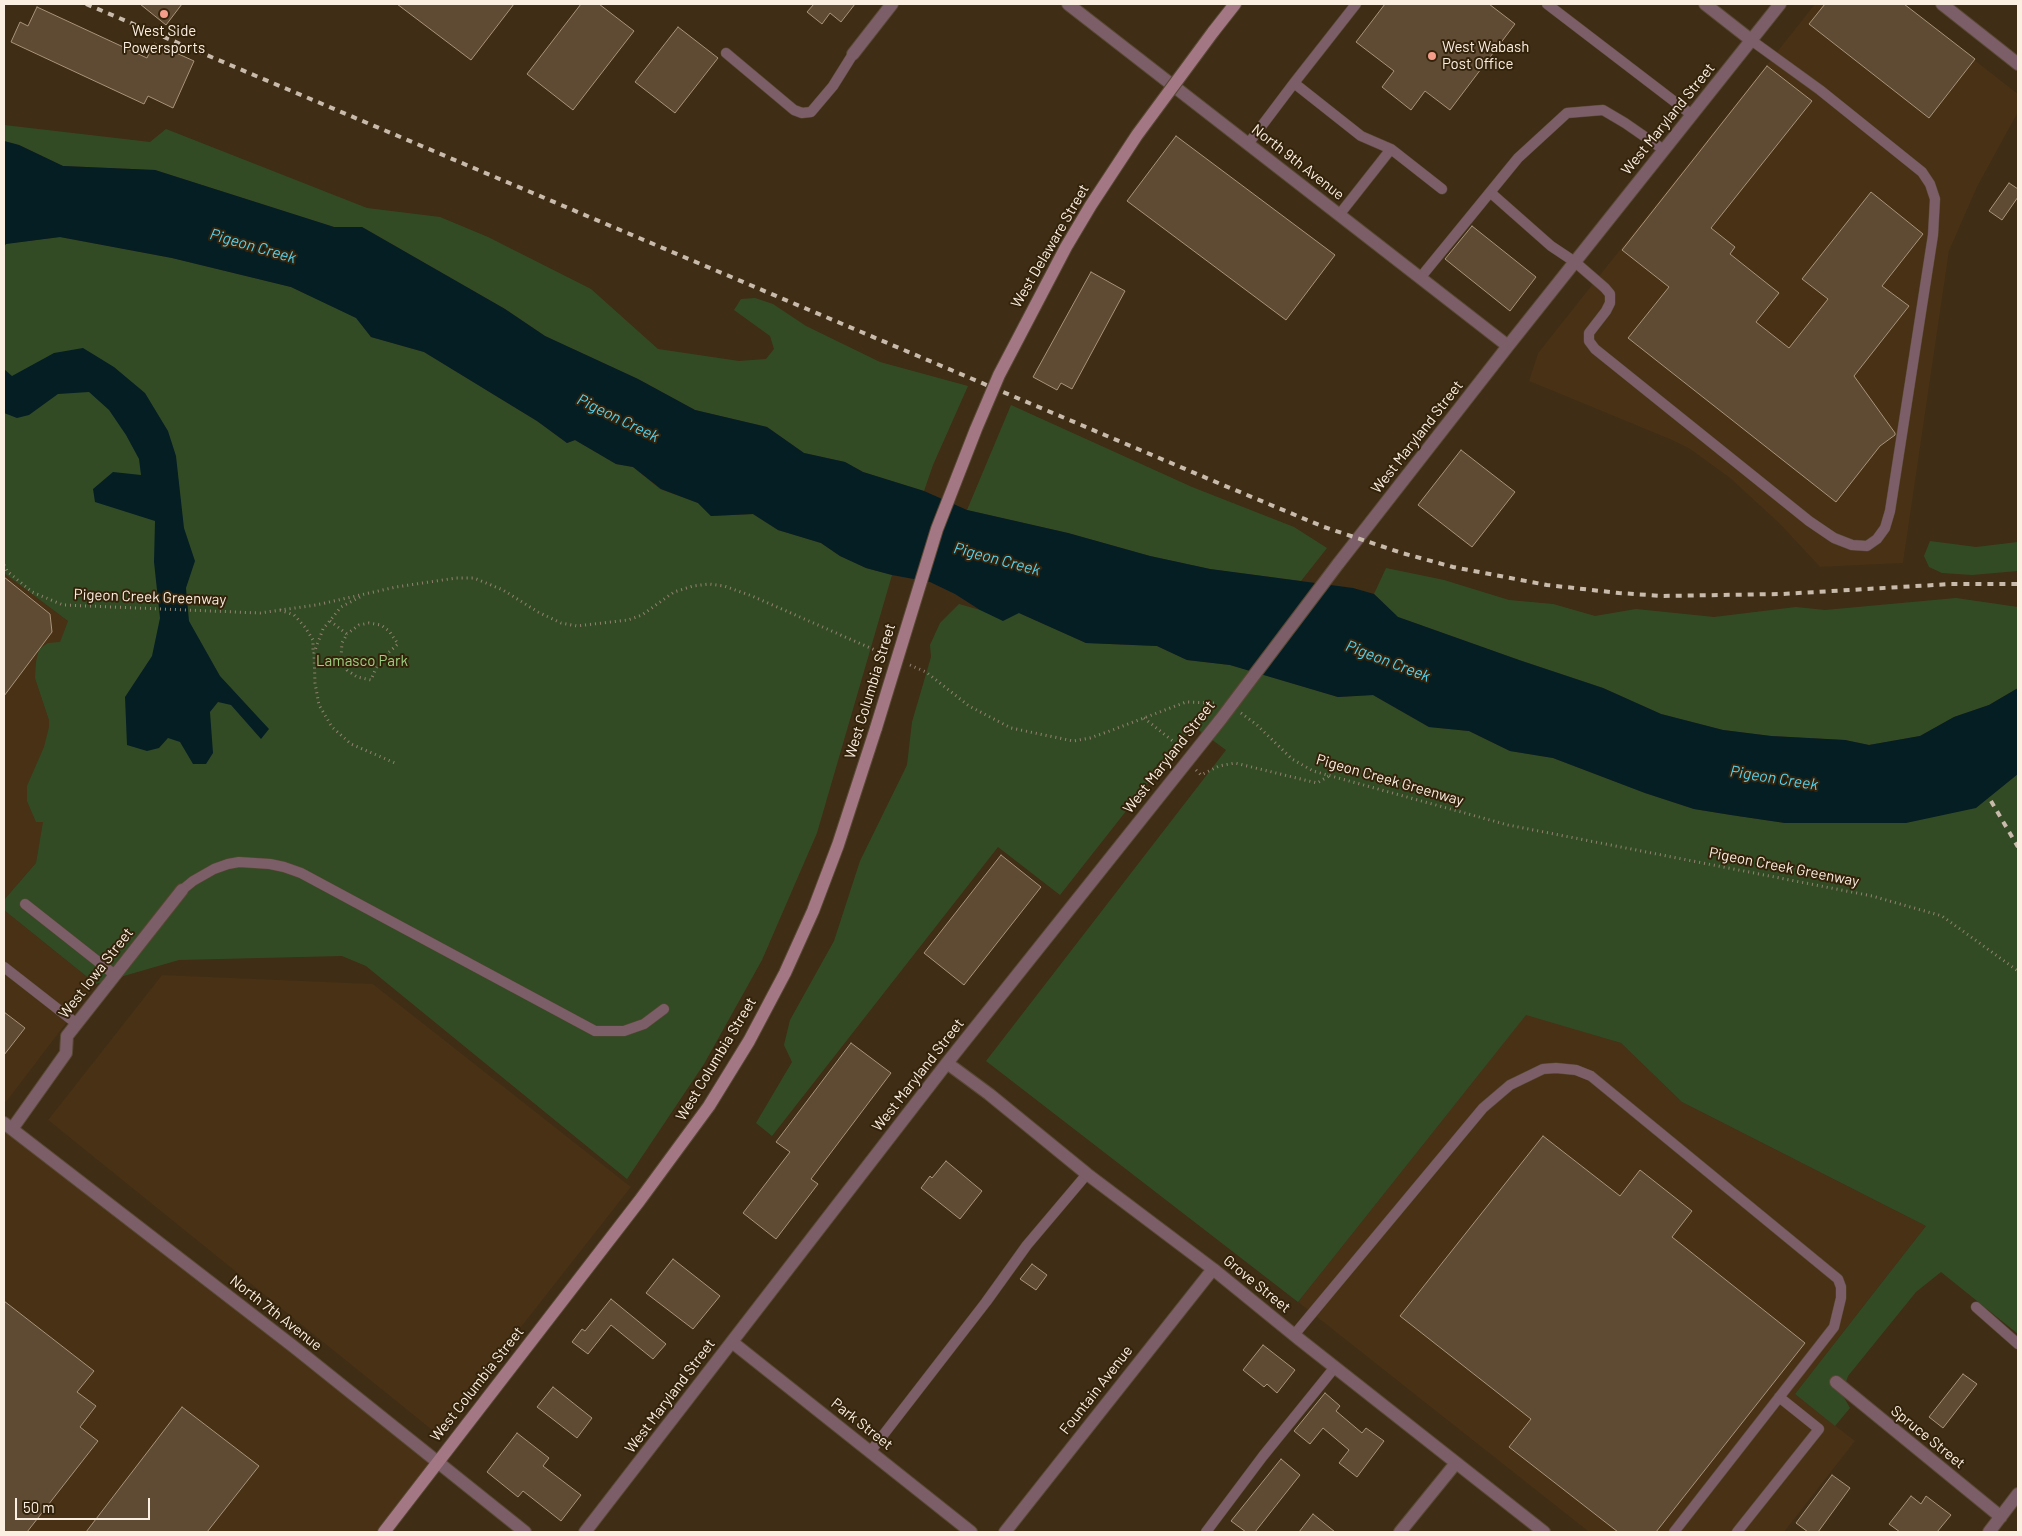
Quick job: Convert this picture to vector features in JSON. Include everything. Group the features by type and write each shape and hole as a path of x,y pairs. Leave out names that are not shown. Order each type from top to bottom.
{"main road":[{"name":"West Delaware Street","path":"937,529 999,375 1066,247 1137,135 1235,4"},
{"name":"West Columbia Street","path":"384,1532 685,1140 709,1106 748,1042 785,973 813,911 838,845 937,529"}],"street":[{"path":"853,54 892,4"},
{"name":"North 9th Avenue","path":"1068,4 1508,346"},
{"path":"1705,4 1751,40"},
{"path":"1942,4 2018,64"},
{"name":"West Maryland Street","path":"585,1532 947,1063 1221,719 1338,564 1751,40 1776,5"},
{"name":"West Iowa Street","path":"8,1126 66,1053 67,1036 182,890"},
{"name":"Grove Street","path":"947,1063 989,1094 1087,1174 1213,1269 1335,1368 1544,1532"},
{"name":"North 7th Avenue","path":"8,1126 294,1347 525,1532"},
{"name":"Fountain Avenue","path":"1005,1532 1213,1269"},
{"name":"Park Street","path":"732,1342 971,1532"},
{"name":"Spruce Street","path":"1836,1382 2001,1517"},
{"path":"1400,1532 1456,1463"},
{"path":"1989,1532 2018,1494"}],"lane":[{"path":"1248,144 1356,4"},
{"path":"1547,4 1692,115"},
{"path":"1490,193 1551,246 1575,262 1610,294 1610,303 1606,312 1589,333 1589,341 1595,349 1809,521 1834,538 1852,545 1867,546 1877,539 1885,528 1890,511 1933,235 1935,199 1930,184 1922,172 1820,90 1751,40"},
{"path":"726,53 794,110 802,113 811,112 833,86 853,54"},
{"path":"1294,83 1361,136 1391,149 1442,189"},
{"path":"1420,278 1518,158 1567,113 1602,110 1625,123 1664,150"},
{"path":"1339,215 1391,149"},
{"path":"182,890 214,869 228,864 240,862 284,867 301,874 595,1031 624,1032 644,1024 664,1009"},
{"path":"24,904 115,975"},
{"path":"4,967 77,1024"},
{"path":"1294,1335 1483,1108 1510,1084 1543,1069 1576,1070 1591,1076 1838,1279 1841,1298 1834,1327 1674,1532"},
{"path":"870,1452 986,1302 1026,1245 1087,1174"},
{"path":"1976,1307 2018,1344"},
{"path":"1206,1532 1263,1456 1335,1368"},
{"path":"1737,1532 1819,1429 1779,1397"}],"path":[{"name":"Pigeon Creek Greenway","path":"4,565 7,571 32,592 63,605 260,612 316,605 364,594 448,579 474,578 503,590 561,623 577,626 628,620 642,615 674,592 708,584 724,586 752,596 885,654"},
{"name":"Pigeon Creek Greenway","path":"314,653 323,629 341,607 364,594"},
{"name":"Pigeon Creek Greenway","path":"279,610 294,616 305,627 313,640 315,683 319,705 332,727 351,744 395,763"},
{"path":"330,621 347,634"},
{"path":"369,623 381,625 389,631 398,644 376,668 371,680 360,678 347,670 341,657 342,643 347,634 359,625 369,623"},
{"path":"901,661 926,672 969,706 1011,728 1073,740 1090,738 1186,702 1220,705"},
{"name":"Pigeon Creek Greenway","path":"1238,712 1257,725 1292,758 1313,771 1508,825 1872,896 1942,916 2018,971"},
{"path":"1144,718 1174,742 1187,762 1201,775 1219,766 1234,763 1317,783 1330,776"}],"shaded area":[{"path":"1815,4 1903,4 2018,94 2018,112 1977,187 1949,251 1903,563 1820,567 1780,524 1730,478 1690,449 1529,381 1538,353"},
{"path":"4,573 68,621 50,673 64,713 36,863 4,900"},
{"path":"4,910 96,984 6,1102 4,1100"},
{"path":"162,975 373,984 631,1187 437,1434 48,1120"},
{"path":"1526,1014 1621,1043 1682,1102 1926,1226 1795,1394 1855,1441 1784,1532 1589,1532 1298,1302"},
{"path":"4,1127 437,1463 383,1532 4,1532"}],"green space":[{"path":"4,125 150,142 166,129 367,208 440,217 488,237 591,289 658,349 739,361 766,359 774,349 770,336 734,310 741,299 755,298 773,304 806,326 880,362 968,386 933,465 924,491 863,472 845,462 804,453 767,427 695,410 638,379 545,336 505,309 362,227 334,227 155,170 63,166 19,145 4,141"},
{"name":"Lamasco Park","path":"60,237 172,258 291,287 357,318 371,337 424,352 537,421 567,443 575,440 616,464 633,467 660,489 698,503 711,516 753,514 778,530 821,543 840,556 866,568 892,575 817,833 762,960 704,1064 627,1179 366,966 342,956 179,960 96,984 4,910 4,900 36,863 43,822 36,822 27,801 27,786 44,747 49,727 49,720 35,678 36,662 39,649 48,643 60,642 68,621 4,573 4,244"},
{"path":"1011,405 1192,487 1294,527 1327,548 1301,581 1210,569 1150,556 1068,533 967,510"},
{"path":"1930,541 1976,547 2018,542 2018,571 1972,575 1942,573 1929,567 1924,556"},
{"path":"1386,568 1444,580 1509,600 1553,604 1595,616 1636,609 1714,617 1796,607 1825,610 1956,598 2018,607 2018,688 1989,705 1954,717 1920,736 1869,745 1845,740 1771,736 1723,730 1661,714 1603,688 1398,617 1374,594"},
{"path":"959,604 980,610 1019,613 1086,643 1157,646 1187,660 1230,665 1338,697 1373,695 1429,727 1469,731 1510,751 1553,758 1645,793 1694,809 1731,815 1785,823 1892,823 2018,774 2018,1334 1941,1272 1916,1292 1848,1376 1842,1394 1850,1408 1835,1426 1795,1394 1926,1226 1682,1102 1621,1043 1526,1015 1298,1302 986,1061 1226,750 1193,726 1060,895 998,847 772,1136 756,1123 792,1062 784,1045 790,1020 834,941 860,861 907,765 912,722 931,657 930,645 940,623"}],"water":[{"name":"Pigeon Creek","path":"4,141 19,145 63,166 155,170 334,227 362,227 505,309 545,336 638,379 695,410 767,427 804,453 845,462 863,472 924,491 967,510 1068,533 1150,556 1210,569 1353,588 1374,594 1398,617 1603,688 1661,714 1723,730 1771,736 1845,740 1869,745 1920,736 1954,717 1989,705 2018,688 2018,774 1976,808 1906,823 1785,823 1731,815 1694,809 1645,793 1553,758 1510,751 1469,731 1429,727 1373,695 1338,697 1230,665 1187,660 1157,646 1086,643 1019,613 1003,621 930,582 866,568 840,556 821,543 778,530 753,514 711,516 698,503 661,489 633,467 616,464 575,440 567,443 537,421 424,352 371,337 356,318 291,287 172,258 60,237 6,244 4,247"},
{"path":"83,348 114,367 145,393 168,431 176,456 184,528 195,561 186,588 189,621 220,676 269,729 261,739 231,705 218,702 210,712 213,753 206,764 193,764 180,742 168,738 159,748 147,751 127,745 125,697 152,656 160,618 154,562 155,521 95,502 93,489 113,472 141,475 139,459 126,435 109,410 89,392 58,394 29,415 17,418 4,413 4,369 12,376 54,353"}],"building":[{"name":"West Side Powersports","path":"140,4 182,4 166,25"},
{"path":"397,4 514,4 471,60"},
{"path":"581,4 599,4 634,31 573,110 527,74"},
{"path":"814,4 855,4 841,22 830,13 822,24 807,12"},
{"name":"West Wabash Post Office","path":"1385,4 1489,4 1515,24 1450,110 1425,91 1411,110 1382,87 1394,71 1356,42"},
{"path":"1825,4 1904,4 1975,59 1929,118 1809,24"},
{"path":"37,7 147,58 154,43 194,61 173,108 148,96 144,104 11,42 20,22 28,26"},
{"path":"678,27 718,58 675,113 635,82"},
{"path":"1767,66 1812,101 1711,228 1735,247 1730,254 1779,293 1756,322 1789,348 1828,299 1802,279 1871,192 1923,234 1882,286 1909,306 1854,376 1895,435 1880,446 1836,502 1628,338 1669,287 1622,250"},
{"path":"1176,136 1335,255 1286,320 1127,201"},
{"path":"2009,183 2018,189 2018,197 2002,220 1989,211"},
{"path":"1472,226 1536,277 1510,311 1445,259"},
{"path":"1091,272 1125,291 1072,389 1061,383 1057,390 1033,377"},
{"path":"1461,450 1515,492 1472,547 1418,505"},
{"path":"4,577 50,614 52,632 4,696"},
{"path":"1001,855 1041,887 964,985 924,953"},
{"path":"4,1012 25,1028 4,1055"},
{"path":"851,1043 891,1073 811,1179 818,1184 776,1239 743,1213 790,1152 776,1142"},
{"path":"1543,1136 1620,1196 1640,1170 1692,1211 1672,1237 1805,1343 1656,1532 1618,1532 1509,1447 1531,1419 1400,1316"},
{"path":"946,1161 982,1191 960,1219 921,1188 930,1176 932,1178"},
{"path":"673,1259 720,1296 693,1329 646,1293"},
{"path":"1032,1264 1047,1275 1036,1290 1020,1279"},
{"path":"611,1299 666,1344 653,1359 611,1325 588,1354 572,1342 582,1329 585,1331"},
{"path":"4,1301 94,1371 77,1392 96,1406 80,1427 98,1441 27,1532 4,1532"},
{"path":"1263,1345 1295,1370 1277,1393 1267,1384 1264,1387 1243,1370"},
{"path":"1963,1374 1977,1384 1943,1428 1929,1417"},
{"path":"553,1387 592,1418 577,1438 537,1407"},
{"path":"1325,1393 1340,1406 1336,1411 1362,1433 1366,1428 1384,1441 1357,1477 1339,1463 1349,1450 1323,1428 1310,1444 1294,1431"},
{"path":"182,1407 259,1466 207,1532 86,1532"},
{"path":"517,1433 549,1458 543,1466 581,1495 561,1521 523,1491 518,1497 487,1472"},
{"path":"1281,1459 1300,1475 1255,1532 1246,1532 1231,1521"},
{"path":"1832,1475 1850,1488 1818,1532 1808,1532 1796,1523"},
{"path":"1911,1496 1921,1504 1926,1496 1951,1515 1937,1532 1900,1532 1889,1524"},
{"path":"1313,1514 1335,1532 1299,1532"}],"railway":[{"path":"86,4 1223,485 1324,527 1402,553 1453,567 1547,585 1662,596 1782,594 1951,584 2018,584"},
{"path":"1991,801 2018,847"}],"place":[{"name":"West Side Powersports","path":"164,14"},
{"name":"West Wabash Post Office","path":"1432,56"}]}
